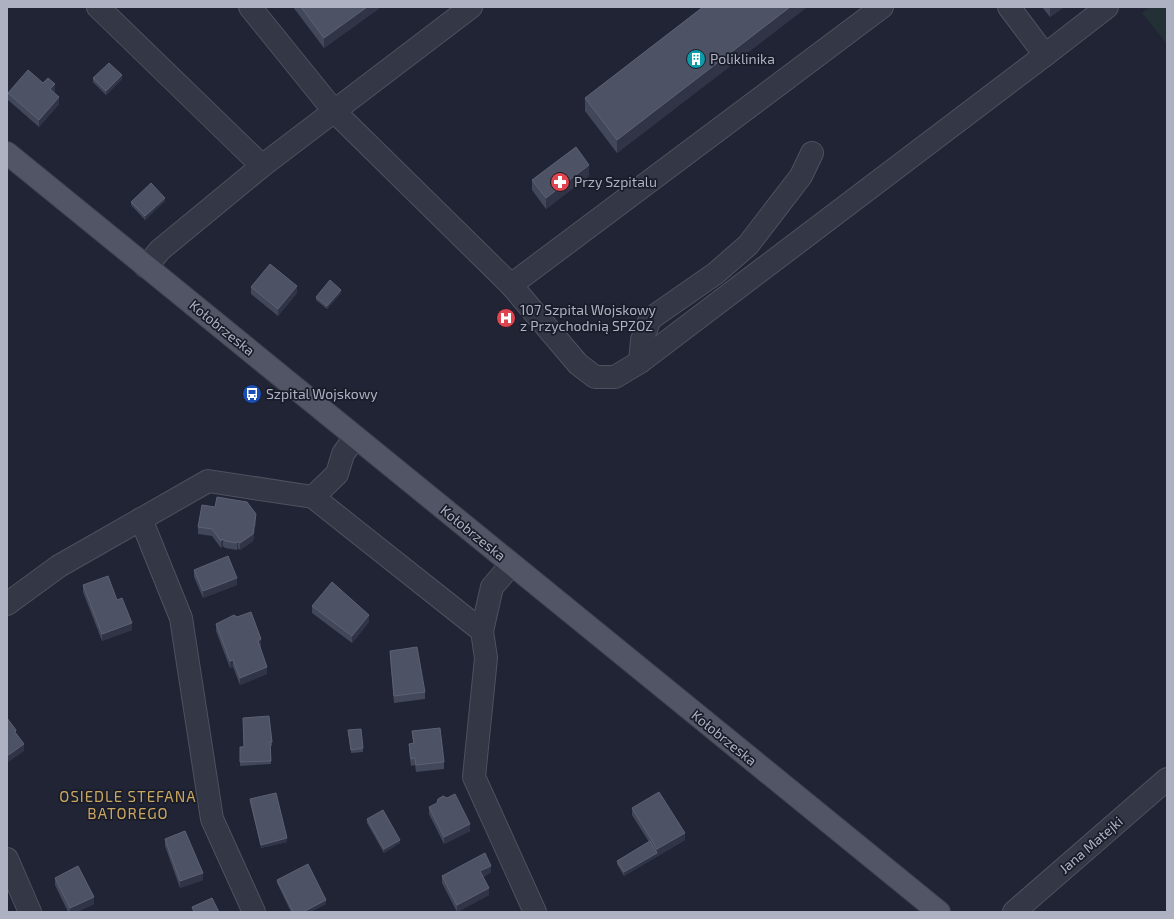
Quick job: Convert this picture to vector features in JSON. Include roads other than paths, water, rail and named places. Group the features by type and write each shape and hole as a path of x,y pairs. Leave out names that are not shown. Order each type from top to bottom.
{"main road":[{"name":"Kołobrzeska","path":"7,153 511,565 939,912"}],"street":[{"path":"98,7 262,166"},
{"path":"250,7 334,111 511,286 578,364 595,377 614,377 640,362 1107,7"},
{"path":"146,267 160,250 262,166 471,7"},
{"path":"511,286 882,7"},
{"path":"1009,7 1045,55"},
{"path":"640,362 642,340 650,319 716,273 748,245 801,176 812,153"},
{"path":"313,496 337,474 343,454 355,437"},
{"path":"7,604 58,566 208,481 313,496 482,631"},
{"path":"140,519 181,618 212,819 254,912"},
{"path":"511,565 492,587 482,631 486,658 474,777 535,912"},
{"name":"Jana Matejki","path":"1014,912 1167,779"},
{"path":"7,859 30,912"}],"place":[{"name":"Poliklinika","path":"696,59"},
{"name":"Przy Szpitalu","path":"560,182"},
{"name":"107 Szpital Wojskowy z Przychodnią SPZOZ","path":"506,318"},
{"name":"Szpital Wojskowy","path":"252,394"}],"district":[{"name":"OSIEDLE STEFANA BATOREGO","path":"128,806"}]}
